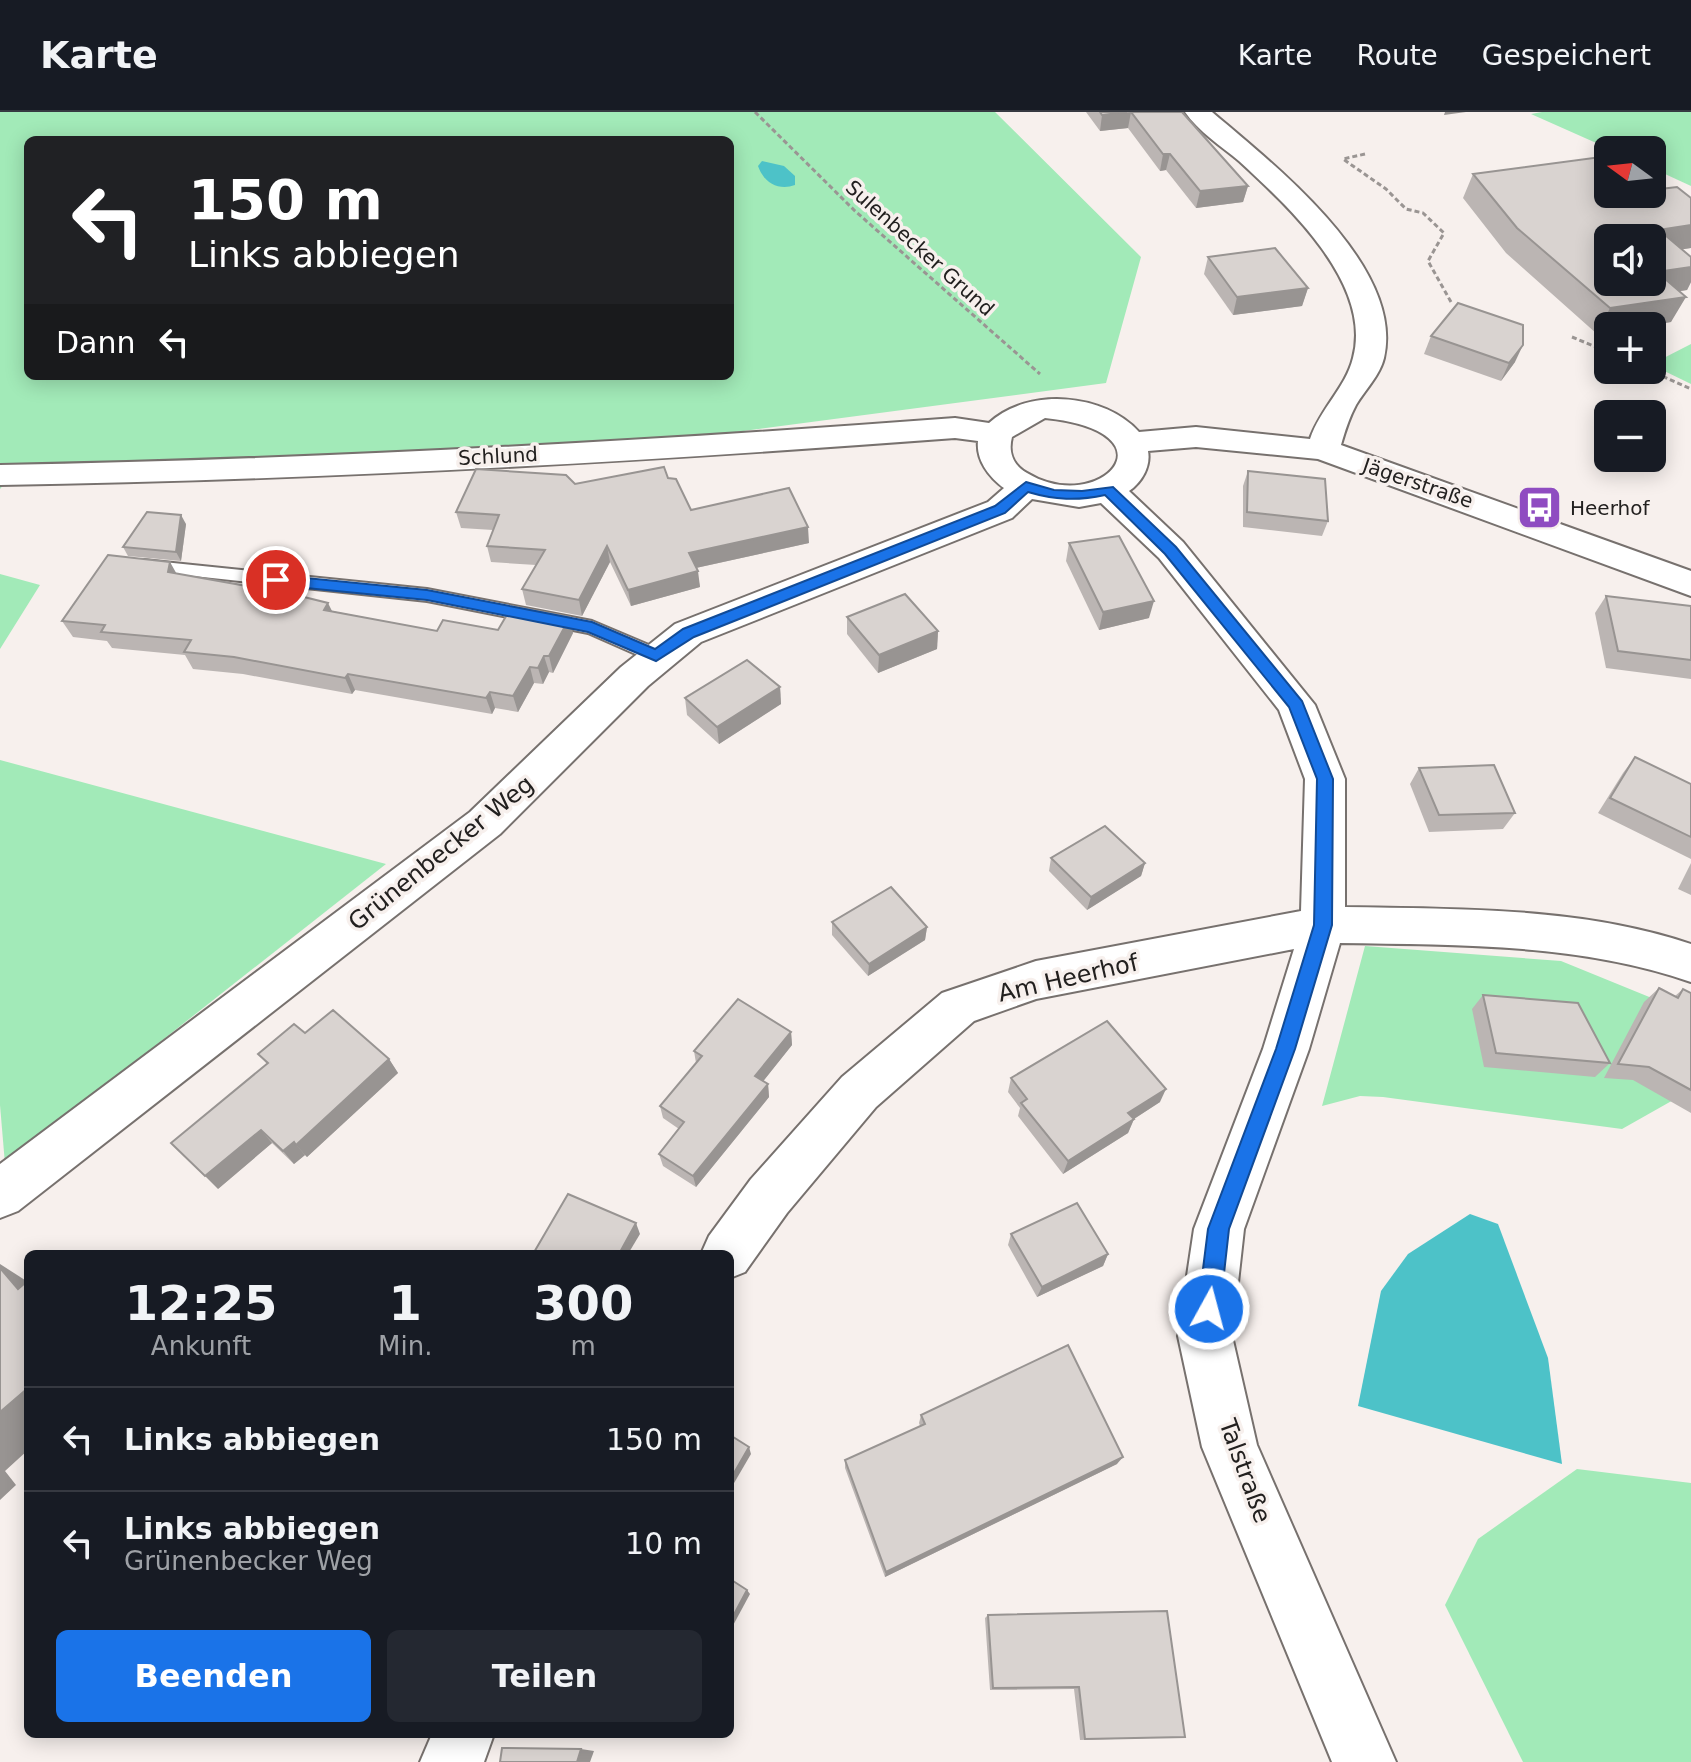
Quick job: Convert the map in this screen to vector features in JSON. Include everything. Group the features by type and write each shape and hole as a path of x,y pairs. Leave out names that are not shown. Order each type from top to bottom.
{"street":[{"path":"1197,112 1278,183 1314,222 1341,254 1365,301 1370,355 1359,380 1335,415 1323,450"},
{"path":"1058,408 1098,414 1119,426 1134,442 1138,460 1128,477 1108,490 1082,496 1053,495 1026,487 1004,471 993,453 996,434 1014,417 1058,408"},
{"name":"Schlund","path":"0,475 223,471 375,461 680,449 955,428 996,434"},
{"name":"Jägerstraße","path":"1134,442 1196,437 1323,450 1691,584"},
{"name":"Grünenbecker Weg","path":"0,1194 485,823 538,775 656,656 688,633 1000,510 1026,487"},
{"name":"Talstraße","path":"1108,490 1171,550 1296,705 1325,779 1323,925 1286,1049 1219,1229 1205,1336 1230,1447 1364,1762"},
{"name":"Am Heerhof","path":"730,1250 769,1196 859,1092 958,1007 1036,980 1323,925 1483,927 1648,948 1691,963"},
{"path":"452,1762 461,1738"}],"lane":[{"path":"126,565 427,595 592,627 656,656"}],"path":[{"name":"Sulenbecker Grund","path":"755,112 855,211 1052,384 1058,408"},
{"path":"1365,154 1343,159 1386,189 1406,209 1423,213 1444,233 1428,261 1451,302"},
{"path":"1572,337 1594,346"},
{"path":"1666,378 1691,389"}],"green space":[{"path":"0,112 995,112 1141,257 1106,383 698,437 293,456 12,475 0,489"},
{"path":"1691,112 1691,186 1666,174 1666,136 1594,136 1594,142 1531,114"},
{"path":"1691,344 1691,384 1666,372 1666,357"},
{"path":"0,574 40,585 0,649"},
{"path":"0,760 386,864 5,1164 0,1105"},
{"path":"1365,946 1561,961 1691,1014 1691,1090 1622,1129 1383,1097 1360,1096 1322,1106"},
{"path":"1577,1469 1691,1483 1691,1762 1523,1762 1445,1605 1478,1539"}],"water":[{"path":"762,161 784,166 795,176 795,185 783,187 768,181 758,166"},
{"path":"1470,1214 1498,1224 1548,1358 1562,1464 1358,1406 1381,1291 1408,1254"}],"building":[{"path":"1100,112 1127,112 1102,115"},
{"path":"1131,112 1182,112 1248,186 1200,191 1170,154 1163,154"},
{"path":"1594,158 1594,208 1666,208 1666,188 1677,187 1691,198 1691,225 1666,229 1666,224 1594,224 1594,294 1517,228 1473,174"},
{"path":"1666,236 1691,257 1691,267 1666,271"},
{"path":"1275,248 1308,288 1237,297 1208,257"},
{"path":"1666,280 1686,297 1610,308 1596,296 1666,296"},
{"path":"1458,303 1523,325 1523,345 1509,363 1431,336"},
{"path":"664,467 668,478 676,479 691,510 789,488 808,527 689,553 698,571 628,590 607,546 579,600 522,589 545,550 487,546 499,515 456,512 476,469 566,475 575,484"},
{"path":"1248,471 1325,479 1328,521 1247,512"},
{"path":"147,512 181,515 176,552 123,547"},
{"path":"1119,536 1154,601 1103,612 1069,543"},
{"path":"108,555 170,562 168,572 292,594 328,603 324,610 437,631 443,620 498,630 512,606 570,617 549,656 544,656 538,668 530,667 513,696 490,692 486,698 348,674 345,678 234,657 184,652 191,640 101,632 105,625 62,621"},
{"path":"905,594 938,631 879,655 847,617"},
{"path":"1606,596 1691,606 1691,660 1618,651"},
{"path":"747,660 780,687 717,727 685,698"},
{"path":"1635,757 1691,784 1691,837 1610,798"},
{"path":"1494,765 1515,813 1439,815 1419,768"},
{"path":"1105,826 1145,863 1091,897 1051,858"},
{"path":"891,887 927,927 869,964 832,922"},
{"path":"1659,988 1678,998 1683,989 1691,993 1691,1090 1649,1067 1618,1064"},
{"path":"1483,995 1578,1003 1610,1063 1496,1053"},
{"path":"738,999 791,1032 755,1076 768,1084 693,1176 659,1154 684,1122 660,1106 702,1056 694,1051"},
{"path":"333,1010 389,1059 296,1145 294,1142 283,1151 261,1130 205,1176 171,1143 268,1063 258,1054 294,1024 305,1033"},
{"path":"1107,1021 1166,1089 1128,1113 1134,1119 1068,1161 1021,1103 1027,1099 1011,1078"},
{"path":"568,1194 636,1223 621,1250 535,1250"},
{"path":"1077,1203 1108,1254 1042,1287 1011,1234"},
{"path":"0,1268 18,1289 24,1284 24,1391 0,1412"},
{"path":"1068,1345 1123,1457 886,1572 845,1460 925,1424 921,1415"},
{"path":"734,1438 749,1447 734,1473"},
{"path":"734,1582 747,1590 734,1614"},
{"path":"1167,1611 1185,1737 1085,1739 1079,1687 993,1688 988,1615"},
{"path":"502,1748 581,1749 577,1762 500,1762"}],"place":[{"name":"Heerhof","path":"1539,508"}],"route":[{"path":"276,580 427,595 592,627 656,656 688,633 1000,510 1026,487 1053,495 1082,496 1108,490 1171,550 1296,705 1325,779 1323,925 1286,1049 1219,1229 1209,1309"}]}
